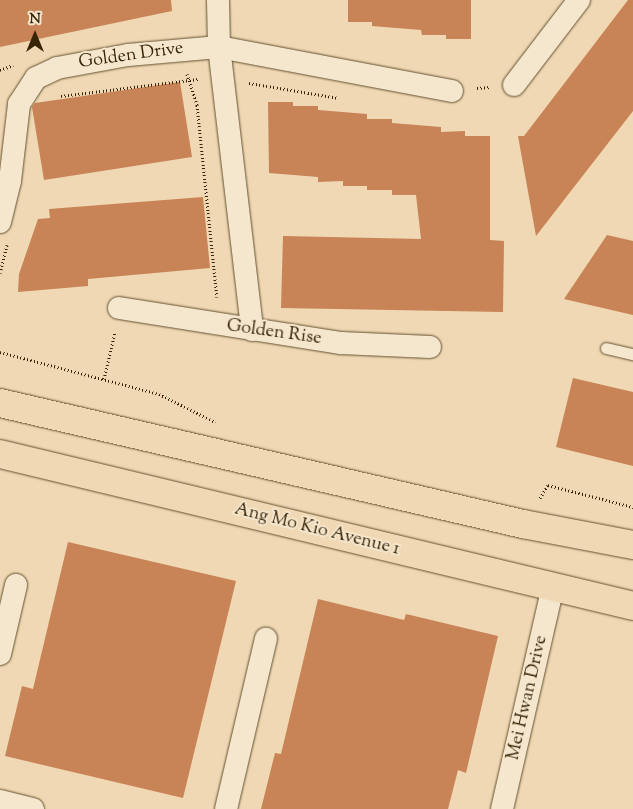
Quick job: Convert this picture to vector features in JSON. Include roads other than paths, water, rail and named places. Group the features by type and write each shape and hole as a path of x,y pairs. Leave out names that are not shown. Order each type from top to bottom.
{"main road":[{"path":"0,403 523,524 633,545"},
{"name":"Ang Mo Kio Avenue 1","path":"0,454 633,606"}],"street":[{"path":"218,0 219,47 252,330"},
{"path":"514,85 579,0"},
{"name":"Golden Drive","path":"3,221 10,181 19,104 36,78 72,64 183,48 219,47 452,91"},
{"name":"Golden Rise","path":"118,316 252,330 341,343 430,347"},
{"path":"0,654 16,585"},
{"name":"Mei Hwan Drive","path":"502,809 554,587"},
{"path":"226,809 266,639"},
{"path":"0,801 33,809"}],"lane":[{"path":"606,348 633,354"}]}
